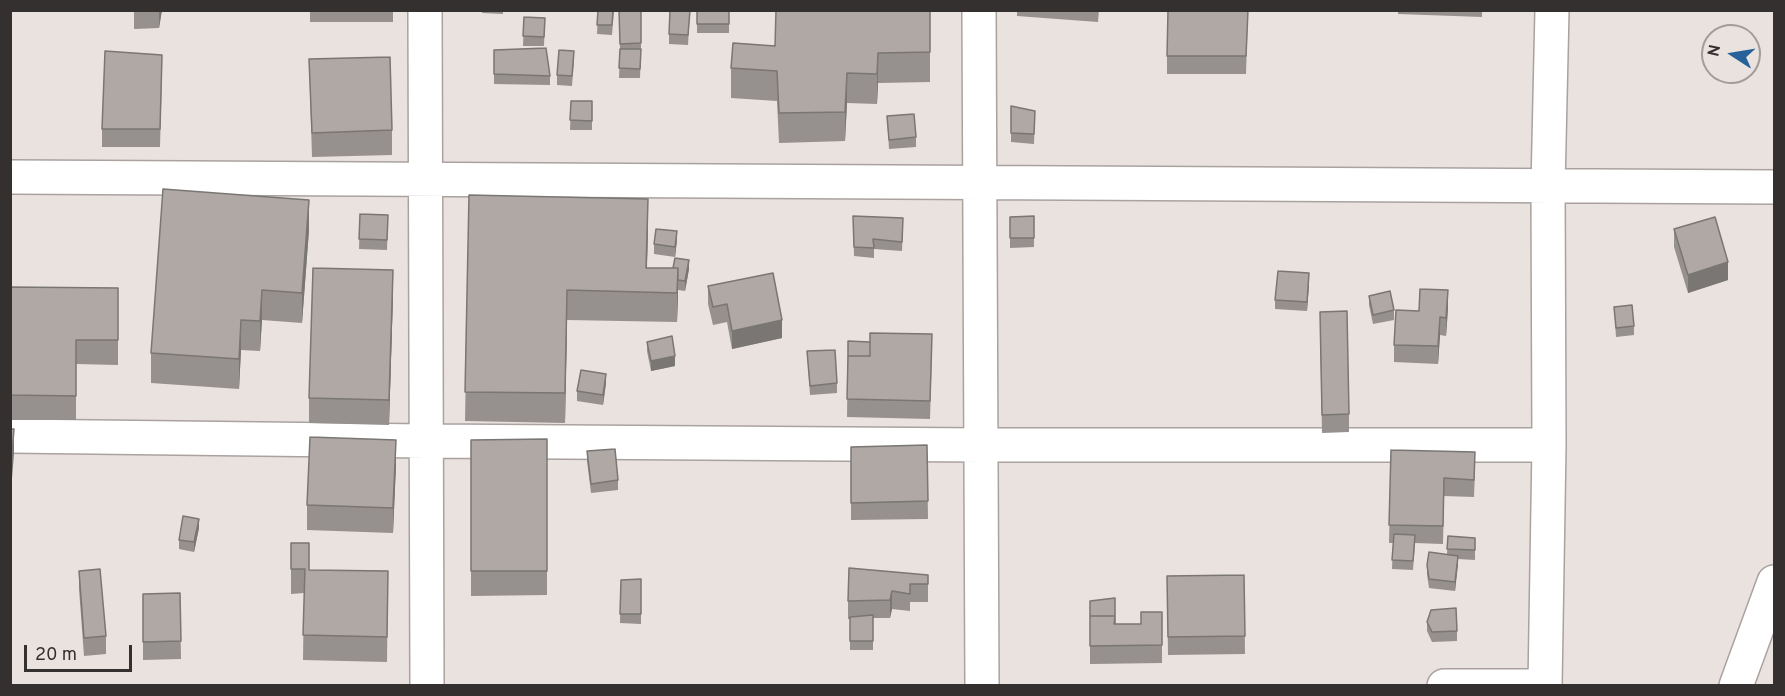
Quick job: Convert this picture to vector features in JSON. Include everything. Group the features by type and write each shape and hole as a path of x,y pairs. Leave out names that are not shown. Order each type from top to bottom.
{"street":[{"path":"425,10 427,686"},
{"path":"979,10 982,686"},
{"path":"1444,686 1545,686 1549,445 1548,186 1552,10"},
{"path":"10,177 1774,187"},
{"path":"10,436 982,445 1549,445"},
{"path":"1736,686 1774,582"}],"building":[{"path":"598,10 613,10 612,25 597,25"},
{"path":"619,10 641,10 641,43 620,44"},
{"path":"670,10 690,10 688,35 669,34"},
{"path":"697,10 729,10 729,24 697,24"},
{"path":"776,10 930,10 930,52 878,53 877,74 847,73 845,112 779,113 777,71 731,68 733,43 775,46"},
{"path":"1168,10 1248,10 1246,56 1167,56"},
{"path":"524,17 545,18 544,37 523,36"},
{"path":"546,48 550,76 494,74 494,50"},
{"path":"620,49 641,49 640,69 619,68"},
{"path":"559,50 574,51 572,76 557,75"},
{"path":"105,51 162,55 160,129 102,129"},
{"path":"390,57 392,130 312,133 309,59"},
{"path":"571,101 592,101 592,121 570,120"},
{"path":"1011,106 1035,111 1034,134 1011,133"},
{"path":"914,114 916,137 889,140 887,116"},
{"path":"163,189 309,200 302,293 262,290 260,321 241,320 239,359 151,353"},
{"path":"469,195 648,199 646,268 678,268 677,293 567,290 565,393 465,392"},
{"path":"360,214 388,215 387,240 359,239"},
{"path":"853,216 903,218 902,242 873,239 874,248 854,247"},
{"path":"1034,216 1034,238 1010,238 1010,217"},
{"path":"1715,217 1728,262 1688,275 1674,229"},
{"path":"656,229 677,231 675,247 654,244"},
{"path":"675,258 689,260 685,281 678,280 678,268 673,268"},
{"path":"313,268 393,270 389,400 309,398"},
{"path":"1278,271 1309,273 1307,302 1275,300"},
{"path":"773,273 782,320 732,331 727,304 713,307 708,286"},
{"path":"10,287 118,288 118,340 76,340 76,396 10,395"},
{"path":"1420,289 1448,290 1446,318 1440,317 1438,346 1394,345 1396,310 1419,311"},
{"path":"1390,291 1394,310 1373,315 1369,296"},
{"path":"1632,305 1634,326 1616,328 1614,307"},
{"path":"1347,311 1349,414 1322,415 1320,312"},
{"path":"870,333 932,334 930,401 847,399 848,356 870,356"},
{"path":"672,336 675,356 651,361 647,342"},
{"path":"848,341 870,342 870,356 848,356"},
{"path":"835,350 837,383 810,386 807,351"},
{"path":"581,370 606,374 603,395 577,391"},
{"path":"10,429 14,429 10,478"},
{"path":"310,437 396,440 393,508 307,505"},
{"path":"547,439 547,571 471,571 471,440"},
{"path":"927,445 928,501 851,503 851,447"},
{"path":"615,449 618,480 591,484 587,451"},
{"path":"1391,450 1475,452 1474,480 1444,478 1443,526 1389,525"},
{"path":"183,516 199,519 194,542 179,540"},
{"path":"1394,534 1415,535 1413,561 1392,560"},
{"path":"1448,536 1475,538 1475,550 1447,549"},
{"path":"291,543 309,543 309,570 388,571 387,637 303,635 305,569 291,569"},
{"path":"1429,552 1458,556 1455,582 1429,579 1427,565"},
{"path":"849,568 928,575 928,584 910,584 910,594 892,591 890,600 848,601"},
{"path":"100,569 106,636 84,638 79,571"},
{"path":"1244,575 1245,636 1168,637 1167,576"},
{"path":"641,579 641,614 620,614 621,580"},
{"path":"180,593 181,641 143,642 143,594"},
{"path":"1115,598 1115,616 1090,616 1090,601"},
{"path":"1456,608 1457,631 1432,632 1427,622 1431,610"},
{"path":"1141,612 1162,612 1162,645 1090,646 1090,616 1115,616 1114,624 1141,624"},
{"path":"873,615 873,641 850,641 850,617"}]}
